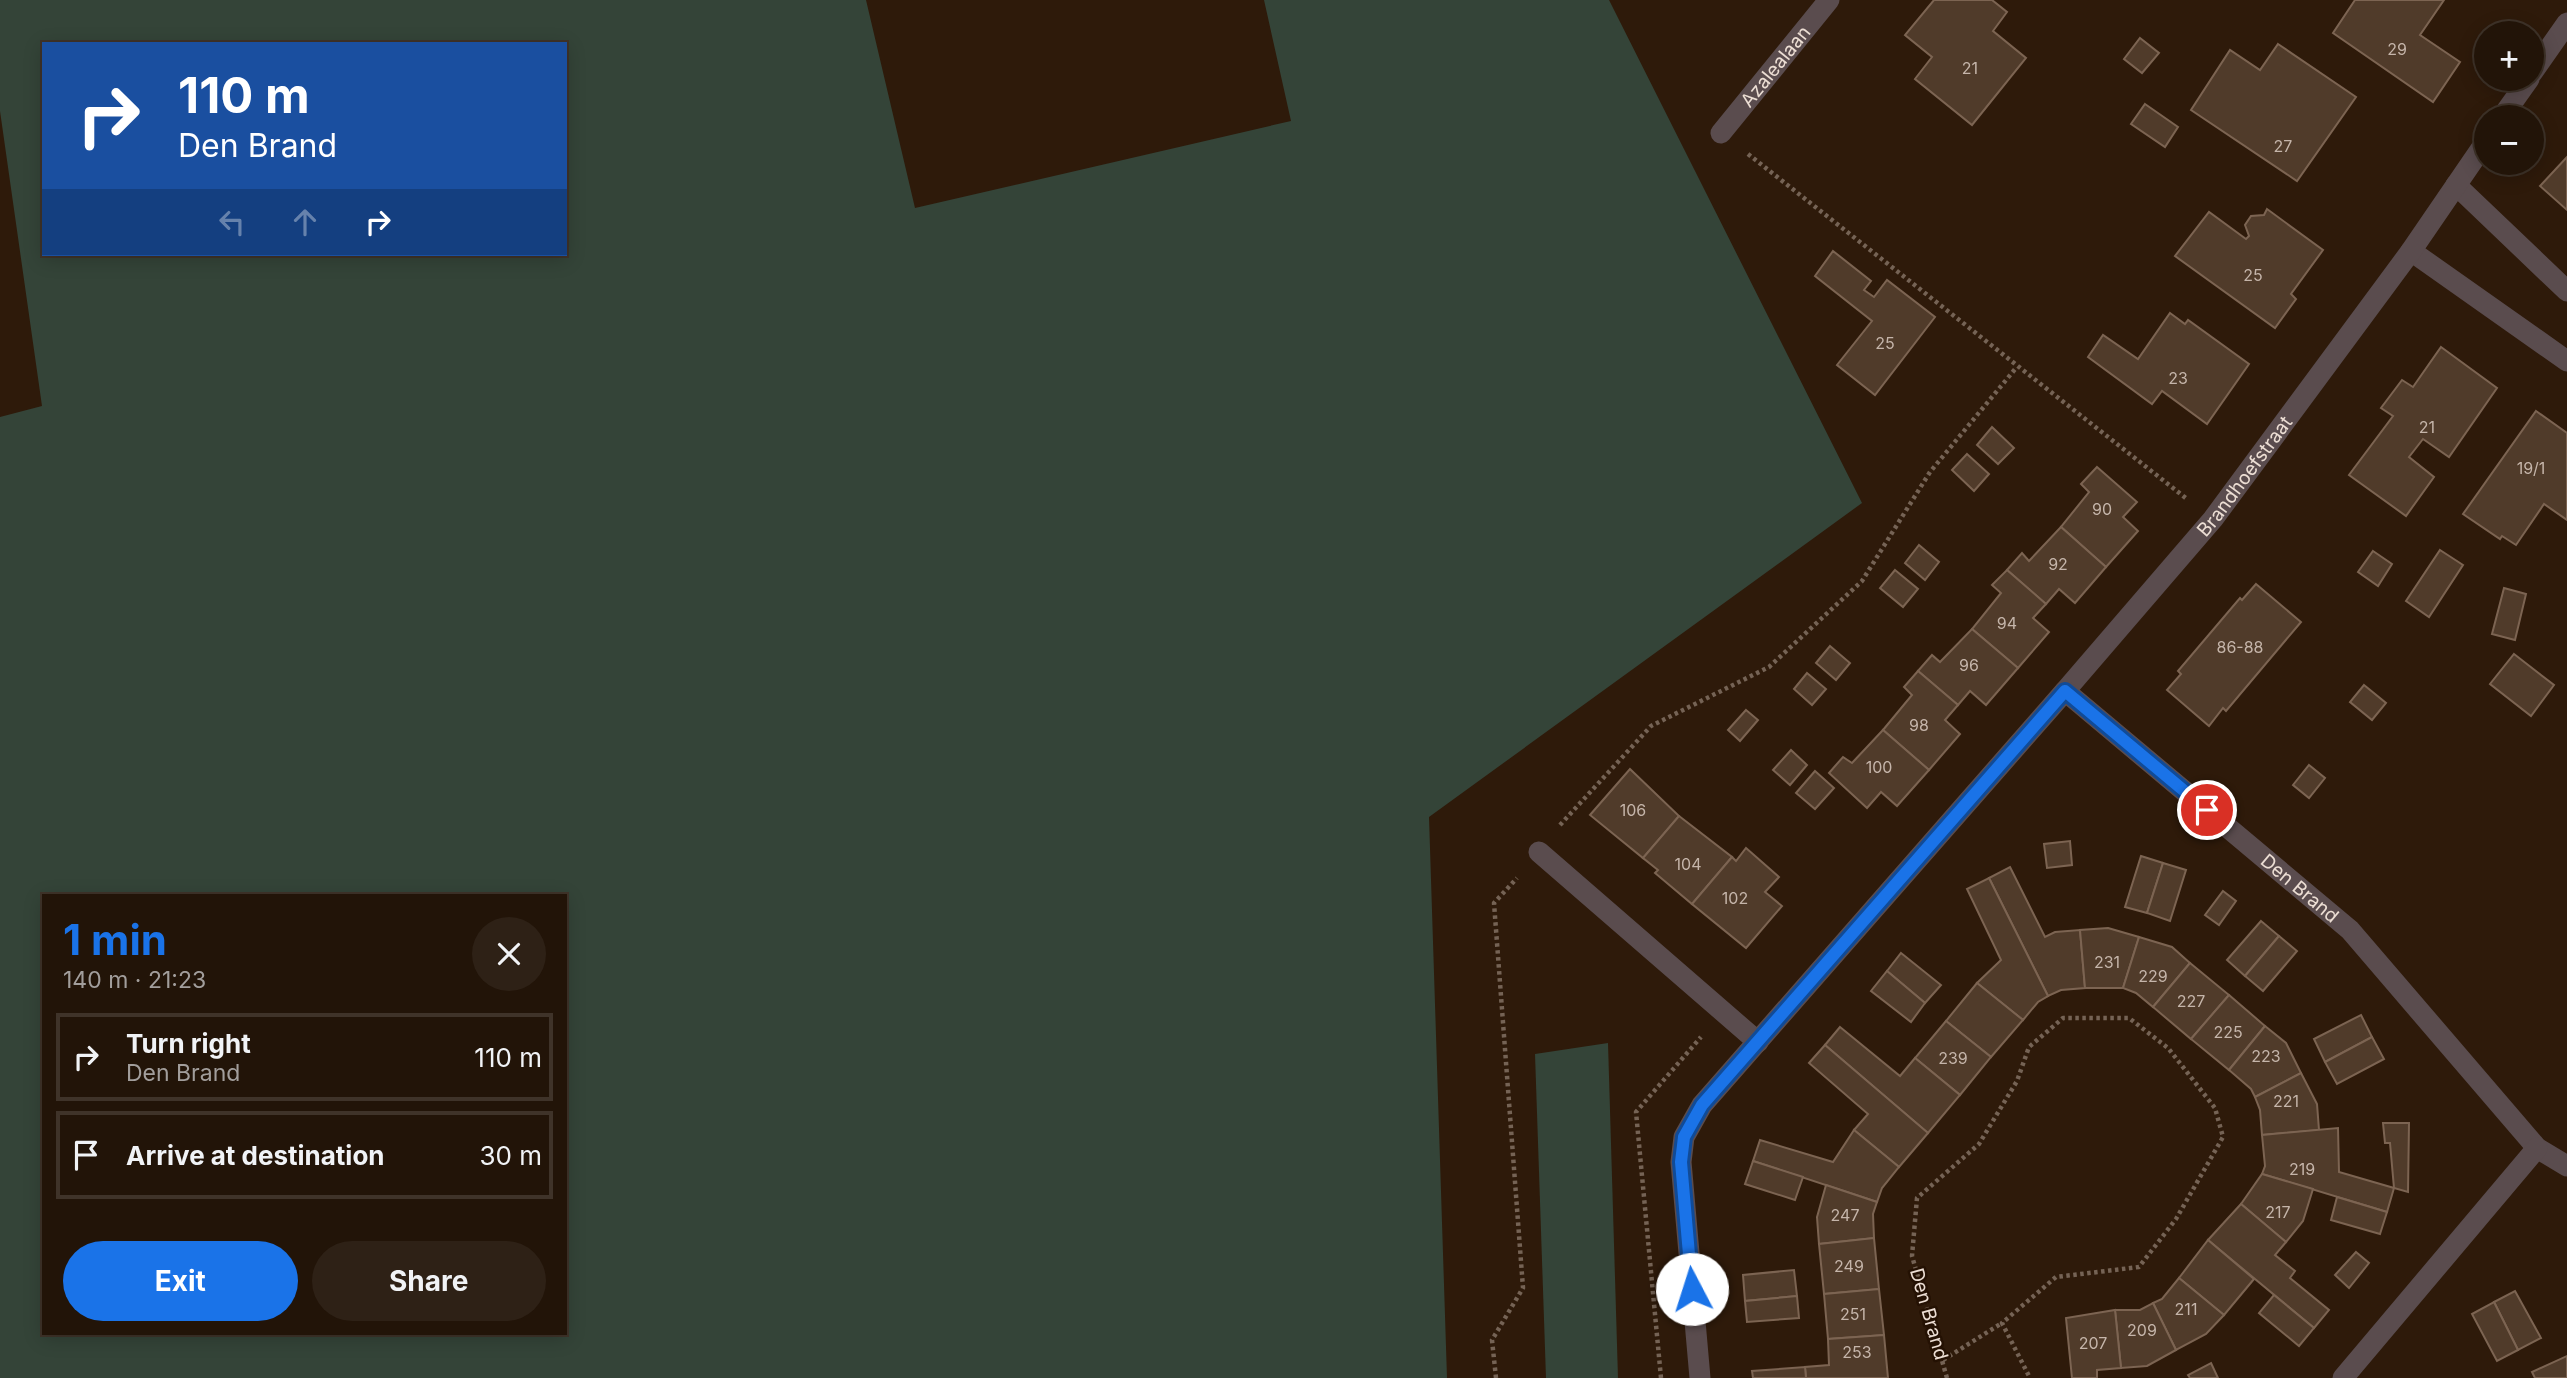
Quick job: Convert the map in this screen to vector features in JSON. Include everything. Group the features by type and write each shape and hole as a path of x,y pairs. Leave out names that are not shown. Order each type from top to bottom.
{"street":[{"name":"Azalealaan","path":"1721,133 1829,0"},
{"path":"2544,56 2567,23"},
{"name":"Brandhoefstraat","path":"2065,691 2213,519 2411,251 2474,159"},
{"path":"2456,185 2567,290"},
{"path":"2411,251 2567,360"},
{"path":"1700,1378 1681,1162 1684,1137 1702,1105 2065,691"},
{"name":"Den Brand","path":"2065,691 2350,930 2537,1148 2567,1166"},
{"path":"1539,852 1758,1042"},
{"path":"2343,1378 2537,1148"}],"path":[{"path":"1721,133 2016,368 2213,519"},
{"path":"1496,1378 1492,1340 1523,1288 1494,903 1576,805 1651,726 1769,667 1862,581 1930,472 2016,368"},
{"name":"Den Brand","path":"1947,1378 1913,1256 1917,1198 1979,1144 2017,1081 2029,1047 2063,1018 2129,1018 2168,1048 2176,1058 2215,1108 2223,1137 2176,1219 2139,1267 2056,1277 2002,1324"},
{"path":"1942,1360 2002,1324 2030,1378"}],"green space":[{"path":"0,0 866,0 915,208 1291,121 1264,0 1609,0 1862,503 1429,817 1447,1378 0,1378 0,417 42,406 0,111"},
{"path":"1608,1043 1618,1378 1546,1378 1535,1054"}],"building":[{"path":"1934,0 1992,0 2007,12 1993,31 2026,58 1972,125 1915,79 1932,57 1905,35"},
{"path":"2355,0 2444,0 2420,35 2460,62 2433,102 2333,33"},
{"path":"2140,38 2159,53 2142,73 2124,59"},
{"path":"2278,44 2356,97 2297,181 2191,110 2230,50 2260,70"},
{"path":"2145,104 2178,127 2165,147 2131,124"},
{"path":"2567,157 2567,210 2540,186"},
{"path":"2267,209 2323,250 2291,294 2296,299 2275,328 2175,256 2209,212 2246,239 2249,236 2245,225 2251,216 2264,215"},
{"path":"1833,251 1871,281 1864,290 1874,297 1887,280 1935,317 1875,395 1837,365 1872,321 1815,276"},
{"path":"2170,313 2185,324 2188,320 2249,364 2207,424 2162,391 2152,404 2088,357 2103,335 2138,359"},
{"path":"2441,347 2497,388 2449,457 2423,439 2409,457 2434,477 2406,516 2349,475 2393,416 2381,408 2402,380 2413,387"},
{"path":"2536,411 2567,433 2567,520 2544,504 2516,545 2502,536 2500,539 2463,514"},
{"path":"1992,427 2014,448 1998,464 1977,445"},
{"path":"1967,454 1989,474 1974,491 1952,470"},
{"path":"2097,467 2137,502 2123,517 2138,531 2106,567 2061,527 2089,492 2081,484"},
{"path":"2061,527 2106,567 2075,603 2059,589 2046,604 2007,570 2022,553 2029,561"},
{"path":"1919,545 1939,562 1925,580 1905,563"},
{"path":"2440,550 2463,565 2429,617 2406,601"},
{"path":"2373,551 2392,564 2378,586 2358,572"},
{"path":"1895,570 1918,589 1903,607 1880,588"},
{"path":"2007,570 2046,604 2033,618 2049,632 2018,668 1972,629 2001,593 1992,585"},
{"path":"2256,584 2301,622 2226,711 2223,708 2209,726 2167,690 2181,674 2178,671 2240,598 2242,600"},
{"path":"2504,588 2526,594 2515,640 2492,634"},
{"path":"1972,629 2018,668 1986,705 1970,691 1958,705 1918,671 1932,655 1940,662"},
{"path":"1830,646 1850,663 1836,680 1816,663"},
{"path":"2514,654 2554,685 2531,716 2490,684"},
{"path":"1918,671 1958,705 1945,720 1960,734 1929,770 1883,730 1912,695 1904,687"},
{"path":"1807,673 1826,689 1812,705 1794,689"},
{"path":"2364,685 2386,703 2372,720 2350,702"},
{"path":"1746,710 1758,720 1740,741 1728,730"},
{"path":"1883,730 1929,770 1897,806 1881,792 1867,808 1829,773 1843,757 1852,763"},
{"path":"1791,750 1807,765 1790,785 1773,770"},
{"path":"2309,765 2325,778 2309,798 2293,785"},
{"path":"1630,769 1679,816 1643,858 1590,815"},
{"path":"1815,771 1834,788 1815,809 1796,793"},
{"path":"1679,816 1732,857 1692,904 1655,873 1658,870 1643,858"},
{"path":"2070,841 2072,865 2047,868 2044,844"},
{"path":"1746,848 1779,877 1765,892 1782,906 1746,948 1692,904 1732,857 1736,861"},
{"path":"2141,856 2163,863 2147,913 2125,907"},
{"path":"2163,863 2186,870 2170,921 2147,913"},
{"path":"2010,867 2045,937 2055,932 2080,930 2085,988 2061,990 2048,996 1989,878"},
{"path":"1989,878 2048,996 2038,1002 2023,1020 1977,983 2001,960 1967,889"},
{"path":"2223,891 2236,901 2219,925 2205,915"},
{"path":"2261,921 2279,936 2245,976 2227,960"},
{"path":"2108,928 2139,937 2123,988 2085,988 2080,930"},
{"path":"2279,936 2297,951 2263,991 2245,976"},
{"path":"2139,937 2172,947 2190,963 2153,1007 2136,993 2123,988"},
{"path":"1901,953 1941,985 1925,1003 1887,971"},
{"path":"2190,963 2229,995 2191,1039 2153,1007"},
{"path":"1887,971 1925,1003 1911,1022 1871,991"},
{"path":"1977,983 2023,1020 1991,1057 1946,1021"},
{"path":"2229,995 2265,1026 2229,1070 2191,1039"},
{"path":"2361,1015 2372,1037 2325,1062 2314,1039"},
{"path":"1946,1021 1991,1057 1960,1095 1915,1058"},
{"path":"2265,1026 2286,1043 2301,1073 2255,1097 2251,1089 2229,1070"},
{"path":"1840,1027 1900,1076 1915,1058 1960,1095 1928,1133 1825,1045"},
{"path":"2372,1037 2384,1059 2337,1084 2325,1062"},
{"path":"1825,1045 1928,1133 1899,1167 1854,1130 1868,1114 1809,1063"},
{"path":"2301,1073 2317,1104 2319,1130 2262,1135 2260,1110 2255,1097"},
{"path":"2383,1123 2409,1123 2408,1192 2394,1188 2390,1143 2385,1143"},
{"path":"2338,1128 2339,1172 2394,1188 2387,1212 2262,1174 2265,1166 2262,1135"},
{"path":"1854,1130 1899,1167 1882,1188 1877,1202 1753,1161 1760,1140 1833,1162"},
{"path":"1753,1161 1803,1177 1795,1200 1745,1184"},
{"path":"2262,1174 2313,1189 2303,1221 2286,1242 2241,1204"},
{"path":"1826,1185 1877,1202 1873,1214 1874,1238 1819,1244 1817,1217"},
{"path":"2337,1197 2387,1212 2380,1234 2331,1220"},
{"path":"2241,1204 2286,1242 2275,1255 2295,1271 2290,1278 2329,1310 2314,1328 2208,1240"},
{"path":"1874,1238 1879,1289 1824,1294 1819,1244"},
{"path":"2208,1240 2254,1279 2224,1315 2179,1278"},
{"path":"2356,1252 2369,1263 2349,1288 2335,1275"},
{"path":"1794,1270 1797,1296 1745,1301 1743,1275"},
{"path":"2179,1278 2224,1315 2206,1334 2176,1350 2153,1303 2162,1299"},
{"path":"1879,1289 1884,1335 1828,1339 1824,1294"},
{"path":"2515,1291 2541,1338 2518,1350 2494,1302"},
{"path":"2274,1295 2314,1328 2299,1346 2259,1313"},
{"path":"1797,1296 1799,1318 1747,1322 1745,1301"},
{"path":"2494,1302 2518,1350 2497,1361 2472,1314"},
{"path":"2153,1303 2176,1350 2147,1366 2121,1368 2115,1310 2140,1310"},
{"path":"2115,1310 2121,1368 2097,1370 2097,1378 2072,1378 2066,1318"},
{"path":"1884,1335 1888,1378 1806,1378 1805,1367 1829,1365 1828,1339"},
{"path":"2567,1356 2567,1378 2535,1378 2532,1372"},
{"path":"2211,1363 2218,1378 2190,1378 2188,1375"},
{"path":"1805,1367 1806,1378 1753,1378 1752,1371"}],"route":[{"path":"1692,1289 1681,1162 1684,1137 1702,1105 2065,691 2207,810"}]}
